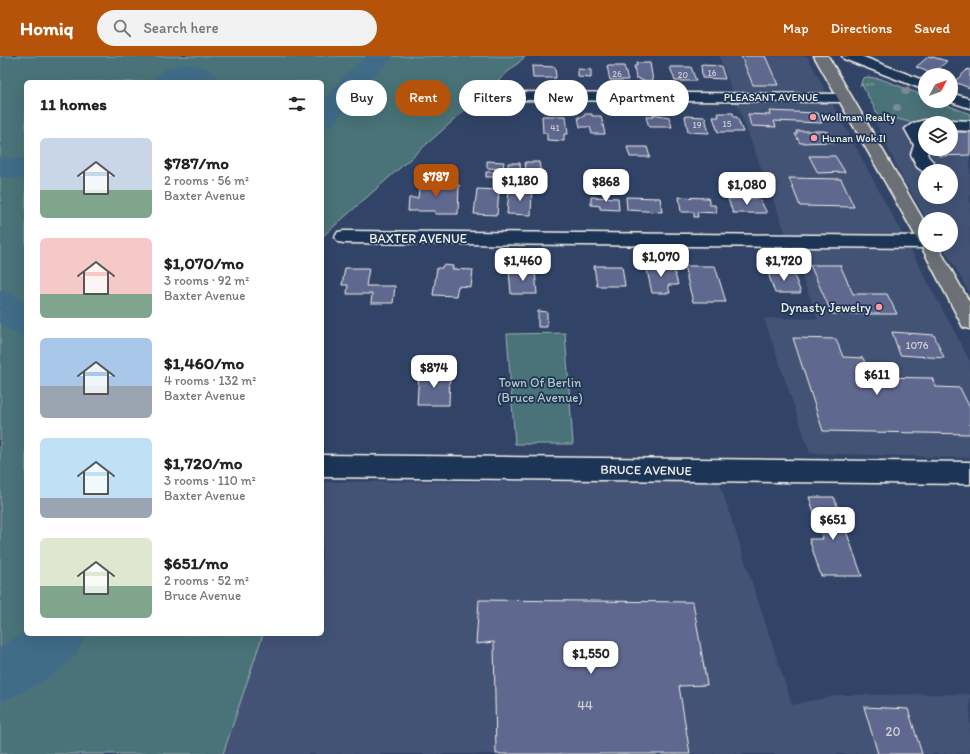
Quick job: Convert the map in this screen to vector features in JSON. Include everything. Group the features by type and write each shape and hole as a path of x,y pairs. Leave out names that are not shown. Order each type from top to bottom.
{"main road":[{"path":"821,56 918,228"},
{"path":"932,252 970,321"}],"street":[{"path":"849,56 918,83"},
{"name":"PLEASANT AVENUE","path":"526,96 845,98"},
{"path":"958,99 970,104"},
{"path":"958,125 970,126"},
{"path":"918,126 913,129 918,138"},
{"name":"BAXTER AVENUE","path":"344,237 918,240"},
{"name":"BRUCE AVENUE","path":"324,466 970,474"}],"shaded area":[{"path":"719,56 807,56 970,361 970,458 810,453 764,318 818,319"},
{"path":"873,117 889,117 910,122 918,122 918,156 958,156 958,122 970,122 970,293 946,252 958,252 958,212 923,212 903,179"},
{"path":"719,481 792,705 838,695 970,694 970,754 223,754 262,636 324,636 325,482"}],"green space":[{"path":"0,56 526,56 499,80 459,80 459,115 324,235 324,80 24,80 24,636 262,636 223,754 0,754"},
{"path":"868,77 881,79 918,93 918,108 955,108 970,114 970,122 958,122 958,116 918,116 918,122 910,122 889,117 879,117 861,83 863,78"},
{"name":"Town Of Berlin (Bruce Avenue)","path":"565,333 573,444 515,444 507,334"}],"building":[{"path":"741,56 765,56 778,85 753,85"},
{"path":"929,56 947,61 939,68 916,67"},
{"path":"636,63 650,63 653,80 640,80 639,78 636,78 634,66 637,66"},
{"path":"701,65 721,66 725,79 702,78"},
{"path":"532,66 555,67 556,78 533,78"},
{"path":"607,66 624,66 628,80 610,80"},
{"path":"670,67 691,67 696,81 689,80 675,80"},
{"path":"578,69 591,70 591,78 578,77"},
{"path":"968,69 970,70 970,88 958,84 958,78"},
{"path":"769,111 818,113 822,123 774,121 776,127 751,126 748,114 770,115"},
{"path":"718,113 733,113 734,117 737,117 743,132 718,132 713,117 719,117"},
{"path":"588,114 592,114 592,116 601,116 605,134 592,134 590,127 580,127 578,117 588,116"},
{"path":"542,116 566,116 568,134 564,134 564,141 547,140 547,133 543,133"},
{"path":"685,116 705,117 709,133 688,132"},
{"path":"646,117 669,117 672,127 649,127"},
{"name":"Hunan Wok II","path":"796,131 828,132 834,142 800,143 795,134 797,134"},
{"path":"958,132 970,132 970,155 958,155"},
{"path":"627,147 647,147 650,157 630,157"},
{"path":"809,156 835,156 845,172 818,173"},
{"path":"487,161 504,162 503,169 487,168"},
{"path":"525,162 539,162 541,174 526,173"},
{"path":"508,163 520,163 521,174 508,174"},
{"path":"486,172 499,172 499,177 486,177"},
{"path":"789,178 841,179 854,207 800,206"},
{"path":"420,180 445,180 440,185 459,185 458,214 435,214 435,211 408,211 409,198 418,198"},
{"path":"477,189 499,190 497,215 474,214"},
{"path":"509,189 532,190 531,215 507,214"},
{"path":"591,197 618,198 619,210 600,209 600,206 591,205"},
{"path":"626,197 660,198 662,212 627,210"},
{"path":"679,197 708,198 710,205 715,205 717,213 697,212 698,217 694,217 694,212 681,212"},
{"path":"759,198 767,213 733,213 728,199"},
{"path":"443,265 453,266 452,269 473,270 471,287 458,286 456,296 433,295 437,268 442,268"},
{"path":"810,265 840,265 853,294 887,294 897,314 832,314"},
{"path":"594,266 622,266 625,286 597,286"},
{"path":"646,266 673,266 678,285 668,285 670,293 652,293"},
{"path":"684,266 715,266 726,302 693,302"},
{"path":"345,268 369,268 366,286 395,286 393,303 371,303 372,294 347,294 348,285 342,285"},
{"path":"509,270 535,270 537,294 511,294"},
{"path":"767,270 792,270 801,293 775,293"},
{"path":"538,311 547,312 547,327 538,327"},
{"path":"892,332 934,335 944,358 900,355"},
{"path":"793,338 836,339 843,357 863,358 871,377 932,378 936,387 960,388 970,408 970,434 823,431"},
{"path":"419,372 450,372 449,405 417,405"},
{"path":"809,497 834,497 862,576 821,576 809,539 823,539"},
{"path":"479,600 693,602 707,685 679,686 690,754 496,754 494,642 476,644"},
{"path":"864,707 908,709 922,754 878,754"}],"waterway":[{"path":"324,118 355,79 381,56"},
{"path":"167,80 175,74 187,71 199,74 206,80"},
{"path":"0,167 24,169"},
{"path":"0,304 24,322"},
{"path":"0,676 41,652 58,636"}],"place":[{"name":"Wollman Realty","path":"813,117"},
{"name":"Hunan Wok II","path":"814,138"},
{"name":"Dynasty Jewelry","path":"879,307"}]}
